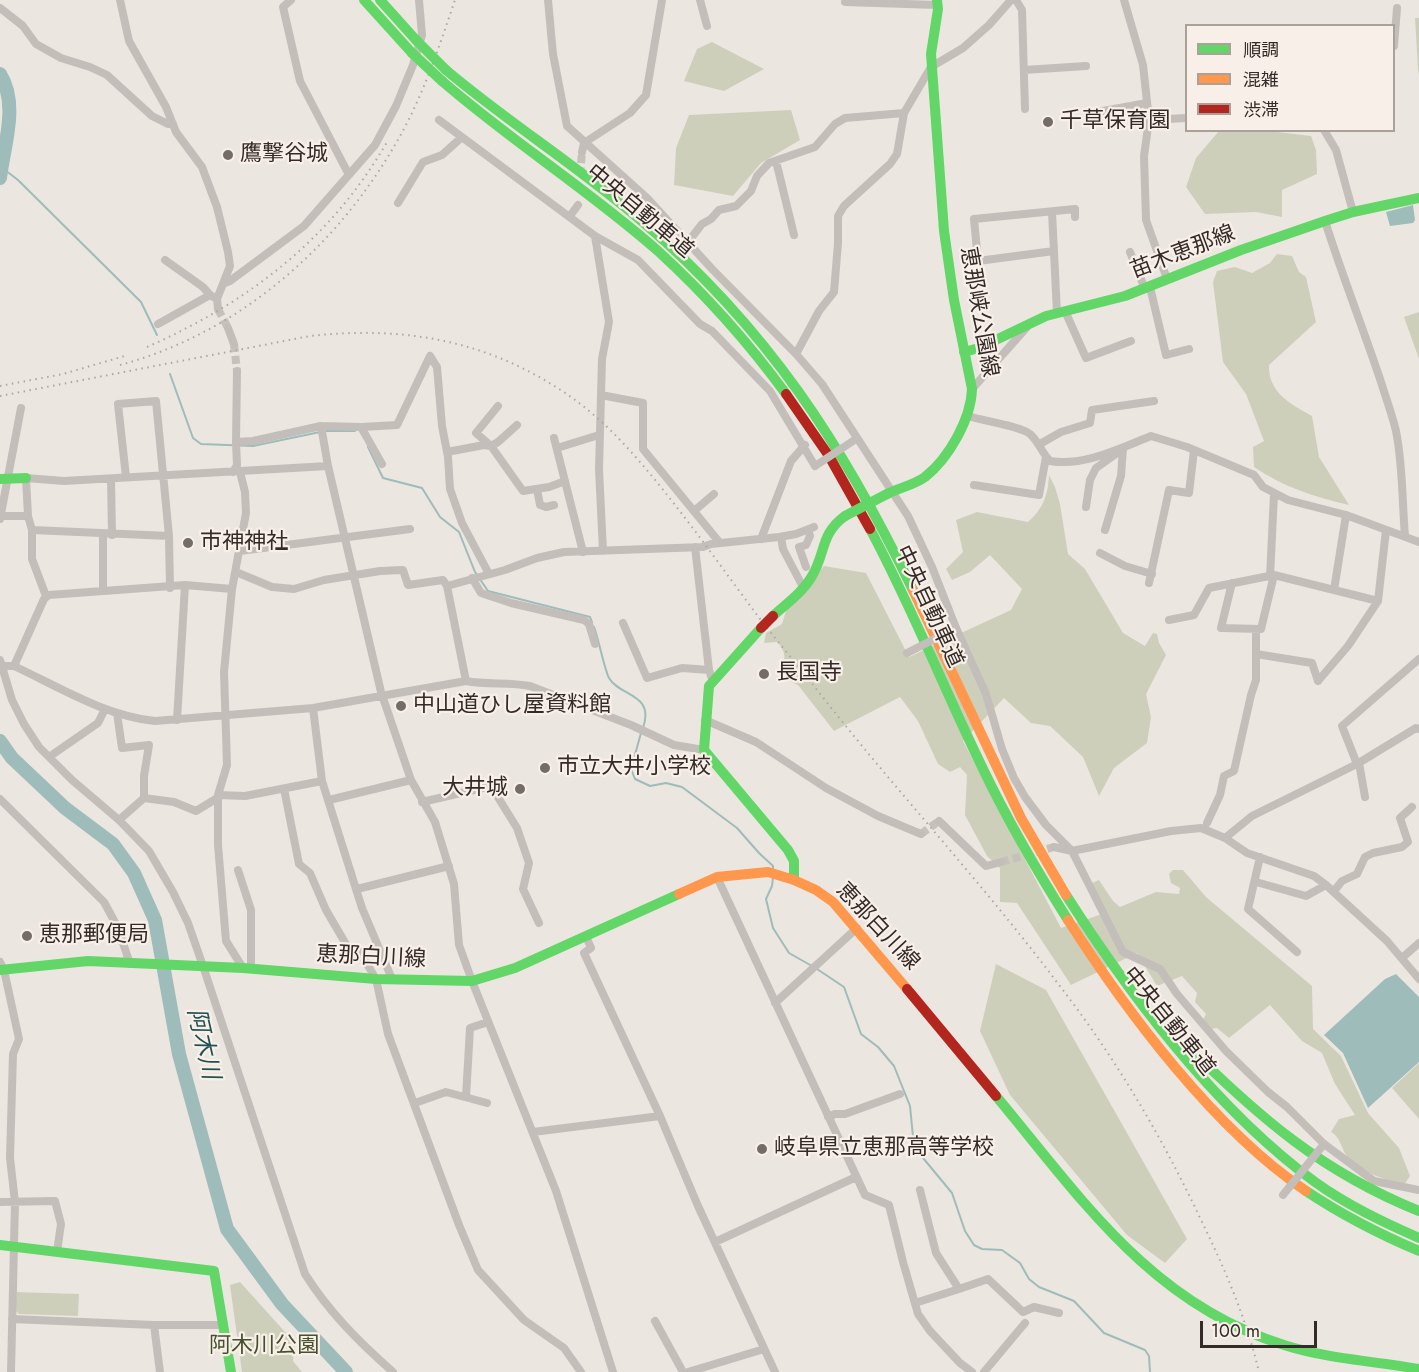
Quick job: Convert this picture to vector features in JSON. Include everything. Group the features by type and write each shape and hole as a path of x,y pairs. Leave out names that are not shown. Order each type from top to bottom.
{"main road":[{"name":"中央自動車道","path":"364,0 412,53 442,81 480,114 599,202 669,260 732,324 804,418 836,468 867,523 984,771 1031,859 1073,928 1119,996 1174,1066 1234,1131 1261,1156 1299,1186 1346,1218 1377,1234 1419,1251"},
{"name":"中央自動車道","path":"380,0 446,70 642,222 707,281 740,316 779,363 813,411 877,517 995,766 1041,854 1088,929 1136,996 1207,1083 1245,1124 1292,1165 1352,1207 1419,1238"},
{"name":"恵那峡公園線","path":"704,750 709,686 733,657 803,587 814,570 827,533 836,521 926,476 956,437 968,416 972,389 944,231 931,67 937,2"},
{"name":"苗木恵那線","path":"964,352 979,348 1061,312 1093,306 1148,288 1241,250 1325,221 1353,212 1419,198"},
{"path":"3,478 26,478"},
{"path":"704,750 788,850 794,861 794,880"},
{"name":"恵那白川線","path":"1,967 88,961 203,966 376,979 472,981 515,968 717,877 773,873 816,890 833,902 1113,1238 1156,1278 1206,1313 1252,1335 1321,1355 1419,1369"},
{"path":"1136,996 1265,1120 1300,1148 1363,1187 1419,1211"},
{"path":"0,1245 213,1271 231,1372"}],"street":[{"path":"120,0 129,41 182,141 202,167 217,207 230,266 225,283 213,297 158,324"},
{"path":"291,0 283,7 300,81 349,175"},
{"path":"225,283 265,258 304,226 375,145 396,106 413,65 422,35 419,0"},
{"path":"548,0 553,54 567,126 647,198 822,384 889,493 908,516 986,694 1002,749 1014,778 1046,825 1072,851 1123,952 1160,969 1177,994 1226,1051 1324,1144 1374,1181 1419,1190"},
{"path":"582,152 584,143 630,113 645,95 662,0"},
{"path":"700,0 707,26"},
{"path":"796,354 819,311 834,292 838,216 844,206 890,164 897,154 904,113 931,67 963,48 989,25 1011,0"},
{"path":"1016,0 1022,10 1025,110"},
{"path":"1124,0 1143,65 1149,120 1144,156 1146,220 1167,279"},
{"path":"845,2 937,2"},
{"path":"0,8 23,26 36,44 61,58 107,75 152,116 163,123 173,124"},
{"path":"1395,33 1397,8"},
{"path":"1024,70 1086,66"},
{"path":"1092,113 1147,103"},
{"path":"688,242 702,224 711,219 719,210 736,206 751,191 757,176 769,163 815,147 836,124 845,118 904,113"},
{"path":"1149,120 1185,118"},
{"path":"439,120 595,236 638,261 770,390 815,466 855,440"},
{"path":"1325,132 1336,150 1353,212"},
{"path":"398,203 423,162 442,155 462,137"},
{"path":"776,161 794,235"},
{"path":"570,216 578,205"},
{"path":"1054,251 978,261 974,219 1075,209 1075,217"},
{"path":"1052,212 1061,312 1086,358 1131,341"},
{"path":"1325,221 1396,430 1403,483 1402,506 1405,536"},
{"path":"595,236 609,322 603,359 599,435 603,551"},
{"path":"1130,252 1148,288 1166,354 1189,349"},
{"path":"165,260 203,287 213,297 218,309"},
{"path":"972,389 1028,326"},
{"path":"228,328 234,344"},
{"path":"236,445 321,426 397,425 430,356 437,367 450,489 462,523 489,574"},
{"path":"237,371 237,472 245,492 246,513 232,589 224,672 227,765 219,796 218,844 226,941 247,969"},
{"path":"601,395 643,403 643,449 720,543"},
{"path":"126,477 118,404 156,401 169,536 170,588"},
{"path":"1040,444 1061,432 1090,423 1092,410 1154,401"},
{"path":"498,406 476,433 491,446 524,491 549,487 565,481"},
{"path":"21,408 3,478 0,517 28,516"},
{"path":"968,416 994,424 1012,426 1029,433 1040,444 1050,461 1064,464 1123,448 1152,436 1194,450 1254,475 1263,487 1288,500 1346,515 1419,542"},
{"path":"447,452 484,445 491,446 517,425"},
{"path":"321,426 344,537 383,697 411,780 435,822 454,884 459,945 556,1191 613,1372"},
{"path":"361,427 382,464"},
{"path":"556,448 599,435"},
{"path":"554,438 583,552"},
{"path":"761,539 791,461 805,446"},
{"path":"1086,507 1090,480 1096,468 1123,448"},
{"path":"1105,530 1121,476 1123,448"},
{"path":"1149,583 1169,490 1189,493 1194,450"},
{"path":"974,485 1039,495 1046,457"},
{"path":"14,666 46,596 32,559 32,530 28,516 26,478 64,481 328,466"},
{"path":"111,479 112,534"},
{"path":"537,489 540,505 546,507 554,505"},
{"path":"694,511 714,494"},
{"path":"1232,584 1221,628 1261,629 1273,586 1274,494"},
{"path":"1334,590 1346,515"},
{"path":"447,586 554,554 695,547 781,537 811,528 806,545 799,547 806,567"},
{"path":"240,551 410,529"},
{"path":"32,530 169,536"},
{"path":"1256,654 1312,663 1318,681 1348,646 1378,601 1386,530"},
{"path":"103,534 104,591"},
{"path":"781,537 783,549 803,587"},
{"path":"695,547 709,670 713,682"},
{"path":"1100,553 1125,566 1152,574"},
{"path":"236,572 272,587 294,589 324,580 380,571 403,570 408,585 443,580 447,586 466,681"},
{"path":"1169,620 1194,615 1209,588 1272,576 1378,601"},
{"path":"472,578 481,593 511,603 584,620 589,624 595,644"},
{"path":"46,596 69,592 170,588 185,585 232,589"},
{"path":"177,720 185,585"},
{"path":"623,623 646,678 682,668 709,670"},
{"path":"907,652 956,628"},
{"path":"1207,823 1220,795 1224,776 1234,771 1256,680 1256,629"},
{"path":"1365,797 1358,764 1341,726 1419,659"},
{"path":"393,1372 357,1340 337,1318 320,1298 305,1274 203,966 188,923 173,892 149,851 119,820 72,780 39,747 24,724 1,664 14,666 105,709 139,719 177,720 313,708 466,681 514,683 530,686 631,725 674,745 704,750"},
{"path":"313,708 322,781 362,908 392,979"},
{"path":"49,757 98,723 105,709"},
{"path":"117,713 122,748 149,745 144,776 144,798 119,820"},
{"path":"705,720 756,742 826,788 878,816 921,834"},
{"path":"1225,838 1252,816 1358,764 1418,727"},
{"path":"329,800 411,780"},
{"path":"144,798 174,802 196,811 219,796 245,796 322,781"},
{"path":"422,802 491,786 517,828 529,862 523,889 540,923"},
{"path":"284,789 299,864 310,873 326,910 347,946 358,949 376,979 388,1034 478,1270 524,1320 564,1348 581,1372"},
{"path":"0,799 104,902 118,928 130,964"},
{"path":"1334,891 1342,881 1357,873 1365,857 1373,853 1402,848 1408,842 1400,818 1412,807"},
{"path":"939,821 986,866 1001,862"},
{"path":"1054,847 1072,851 1171,831 1201,828 1225,838 1246,853 1314,876 1334,891 1387,941 1419,979"},
{"path":"1260,858 1248,909 1297,952"},
{"path":"357,889 449,866"},
{"path":"238,870 251,910 247,969"},
{"path":"717,877 856,1177 865,1194 889,1205 918,1314 930,1331 960,1363 972,1372"},
{"path":"1256,882 1306,896 1326,885"},
{"path":"774,1003 857,928"},
{"path":"588,941 591,948 584,953 775,1372"},
{"path":"1402,958 1419,943"},
{"path":"1,967 20,1038 14,1054 10,1158 15,1202 11,1372"},
{"path":"466,1097 470,1028 488,1022"},
{"path":"415,1102 446,1092 487,1102"},
{"path":"828,1117 845,1114 900,1094"},
{"path":"533,1132 660,1116"},
{"path":"1283,1195 1324,1144"},
{"path":"715,1242 856,1177"},
{"path":"920,1190 936,1253 959,1289"},
{"path":"0,1202 55,1201 61,1224 57,1252"},
{"path":"915,1303 988,1279 1023,1312 1034,1307 1059,1313"},
{"path":"12,1319 154,1325 224,1324"},
{"path":"655,1321 683,1372"},
{"path":"984,1372 1025,1323"},
{"path":"154,1325 160,1372"},
{"path":"688,1372 764,1349"}],"green space":[{"path":"1415,18 1419,18 1419,75 1418,69"},
{"path":"712,42 764,69 724,91 684,81 697,49"},
{"path":"791,110 800,140 761,163 733,196 674,185 676,148 689,115"},
{"path":"1218,132 1277,132 1311,136 1316,150 1317,174 1282,190 1282,217 1256,212 1205,214 1186,187 1196,158"},
{"path":"1277,254 1292,256 1299,272 1306,277 1316,322 1269,365 1272,383 1282,396 1312,416 1319,457 1349,505 1300,491 1254,467 1253,447 1264,441 1246,394 1223,362 1213,282 1217,271 1235,267 1252,273 1270,263"},
{"path":"1419,312 1419,359 1404,317"},
{"path":"1049,475 1060,504 1068,554 1085,569 1123,633 1145,646 1153,633 1157,634 1166,655 1146,694 1151,717 1147,743 1114,768 1099,796 1083,757 1050,726 1031,723 1004,698 963,741 1061,928 1105,913 1092,883 1099,880 1113,901 1120,907 1156,892 1179,894 1180,888 1171,883 1169,874 1173,870 1183,870 1206,897 1312,986 1313,1029 1341,1056 1368,1113 1399,1148 1410,1176 1404,1185 1364,1170 1346,1155 1338,1139 1331,1132 1339,1119 1355,1115 1335,1084 1322,1053 1302,1041 1270,1005 1229,1038 1217,1028 1210,1029 1203,1020 1206,1014 1195,1002 1197,993 1182,976 1157,986 1137,953 1071,985 1017,903 1000,902 1000,868 987,856 965,815 967,775 960,767 950,772 938,764 918,721 900,697 834,731 798,685 779,676 784,658 783,651 777,642 764,643 766,633 782,624 787,608 824,566 866,573 909,657 1011,610 1022,589 990,555 970,572 952,580 946,569 963,552 956,520 977,512 1028,522 1044,501"},
{"path":"996,964 1046,990 1187,1239 1165,1263 1127,1235 1010,1095 980,1031"},
{"path":"1419,1063 1419,1119 1392,1088"},
{"name":"阿木川公園","path":"240,1282 295,1343 293,1361 302,1372 242,1372 230,1285"},
{"path":"15,1292 79,1294 78,1316 19,1314 15,1310"}],"water":[{"path":"1413,205 1415,220 1413,223 1390,226 1386,212"},
{"path":"1396,974 1419,997 1419,1062 1368,1108 1343,1053 1324,1035 1385,979"}],"waterway":[{"name":"阿木川","path":"0,74 9,99 9,125 0,178"},
{"path":"1,167 18,180 141,302 157,335"},
{"path":"170,374 193,438 201,444 253,446 320,432"},
{"path":"325,431 355,431"},
{"path":"368,447 383,478 422,488 440,517 459,532 475,572 488,591 590,617 592,622"},
{"path":"594,627 609,678 614,684 635,697 644,708 643,728"},
{"path":"641,733 631,769 635,779 650,786 666,783 682,787 737,828 773,866 773,869"},
{"name":"阿木川","path":"0,741 12,758 65,808 113,844 134,873 155,920 179,1054 227,1229 282,1304 346,1372"},
{"path":"773,878 766,899 773,928 789,953 812,966"},
{"path":"817,969 844,987 861,1034 878,1047 894,1066 910,1106 914,1147 952,1193 965,1231 974,1245 982,1249 1002,1250 1020,1263 1029,1279 1039,1287 1074,1301 1104,1333 1145,1350 1149,1356 1150,1372"}],"tunnel":[{"path":"580,175 582,152"},
{"path":"218,309 228,328"},
{"path":"234,344 237,371"},
{"path":"921,834 939,821"},
{"path":"1001,862 1054,847"}],"railway":[{"path":"120,365 166,350 210,329 251,304 289,274 323,241 355,204 383,165 407,123 427,78 455,0"},
{"path":"147,347 220,310 284,264 340,209 365,177 387,142"},
{"path":"0,396 310,336 376,333 408,335 470,348 500,358 530,372 574,399 626,446 660,486 769,630 1030,947 1080,1012 1154,1128 1201,1220 1234,1294 1259,1372"},
{"path":"0,386 63,374 128,355"}],"traffic: fast":[{"path":"364,0 412,53"},
{"path":"380,0 416,40"},
{"path":"887,494 921,480 934,469 957,437 971,401 972,389 954,300 944,231 931,54 938,9 937,0"},
{"path":"416,40 446,70"},
{"path":"412,53 442,81"},
{"path":"446,70 620,203 688,263 728,304 765,347 830,438 859,486 913,590"},
{"path":"442,81 658,251 725,319 786,394"},
{"path":"964,352 979,348 1046,316 1125,296 1241,250 1325,221 1353,212 1419,198"},
{"path":"0,479 26,478"},
{"path":"845,516 887,494"},
{"path":"773,616 808,582 816,568 827,537 845,516"},
{"path":"870,529 993,788 1023,846 1068,920"},
{"path":"761,628 709,686 704,750 788,850 794,861 794,880"},
{"path":"0,970 88,961 243,968 376,979 472,981 515,968 679,894"},
{"path":"1066,895 1091,934 1148,1012 1178,1050 1244,1122 1327,1190 1366,1213 1419,1238"},
{"path":"1187,1046 1240,1097 1322,1161 1384,1196 1419,1211"},
{"path":"996,1096 1089,1209 1157,1275 1195,1303 1237,1327 1284,1345 1334,1357 1419,1369"},
{"path":"1306,1191 1361,1224 1419,1251"},
{"path":"0,1245 214,1271 231,1372"}],"traffic: slow":[{"path":"913,590 1021,818 1066,895"},
{"path":"679,894 717,877 768,872 794,880 816,890 833,902 907,989"},
{"path":"1068,920 1117,992 1175,1067 1238,1135 1306,1191"}],"traffic: jam":[{"path":"786,394 829,456 870,529"},
{"path":"761,628 773,616"},
{"path":"907,989 996,1096"}],"place":[{"name":"千草保育園","path":"1048,122"},
{"name":"鷹撃谷城","path":"228,155"},
{"name":"市神神社","path":"188,543"},
{"name":"長国寺","path":"764,674"},
{"name":"中山道ひし屋資料館","path":"401,706"},
{"name":"市立大井小学校","path":"545,768"},
{"name":"大井城","path":"520,789"},
{"name":"恵那郵便局","path":"27,936"},
{"name":"岐阜県立恵那高等学校","path":"762,1149"}]}
